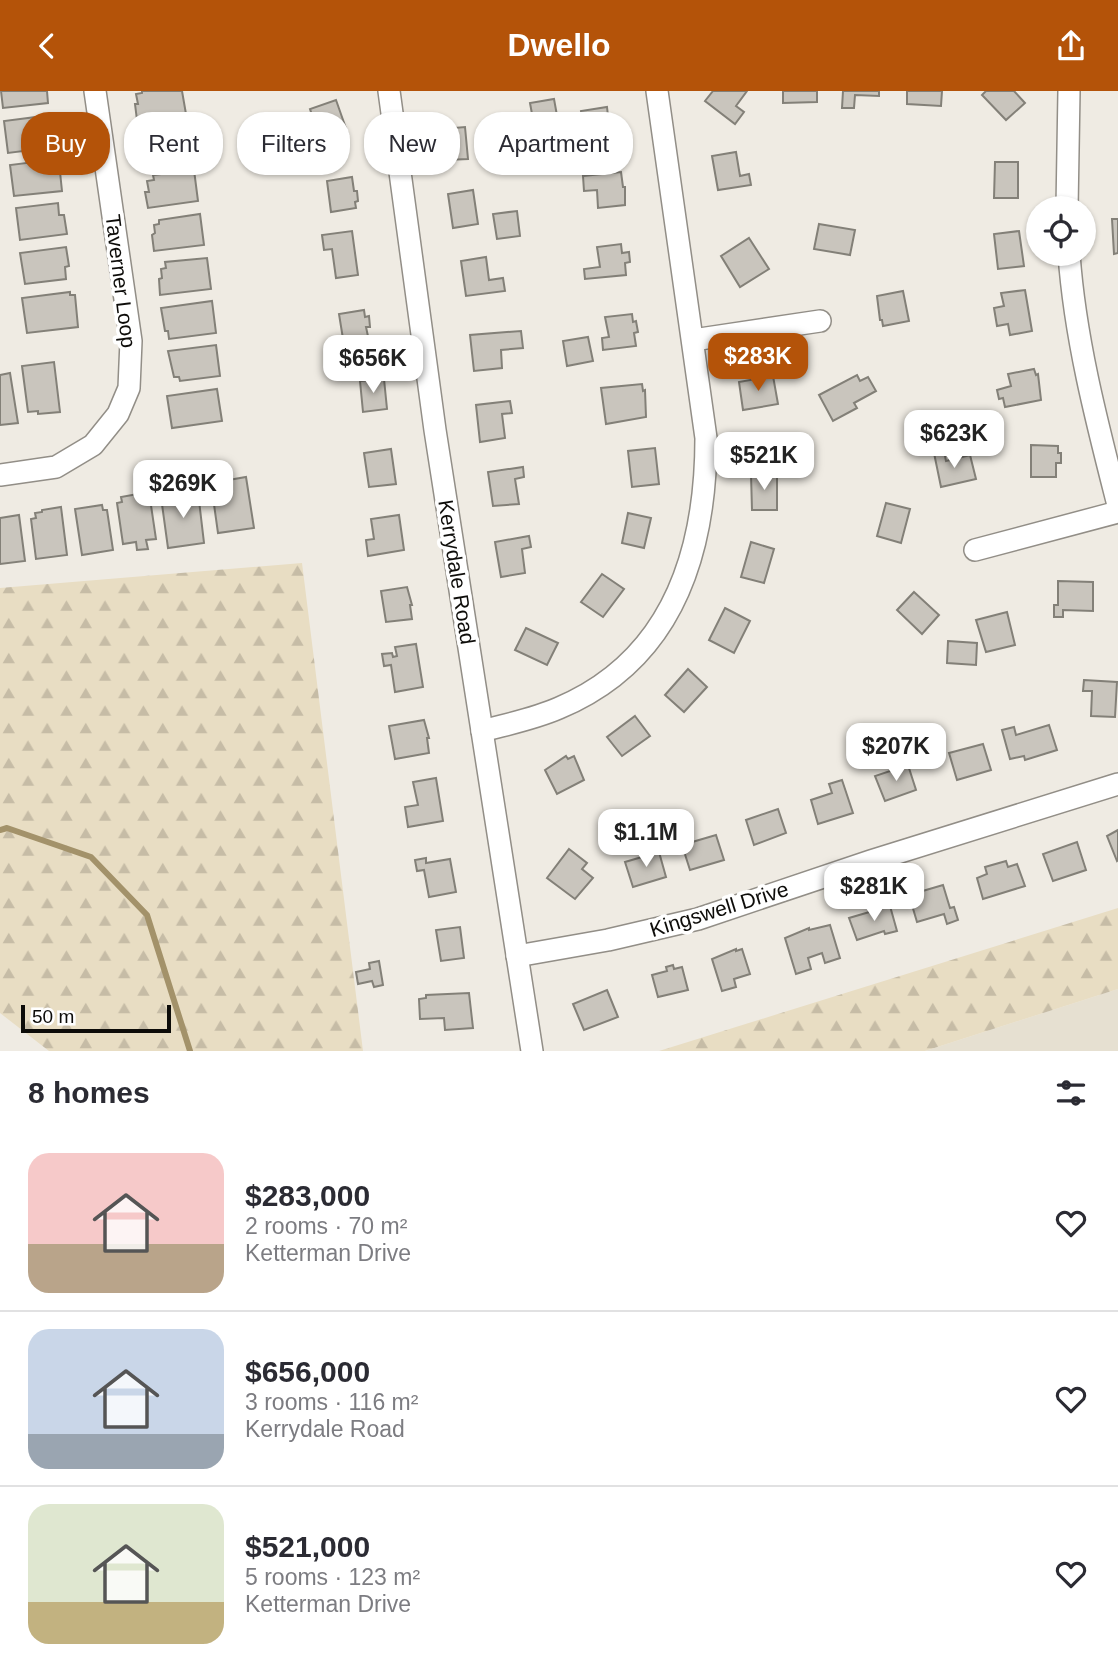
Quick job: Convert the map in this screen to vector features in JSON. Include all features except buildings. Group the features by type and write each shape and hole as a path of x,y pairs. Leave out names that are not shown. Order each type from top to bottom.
{"street":[{"name":"Taverner Loop","path":"0,475 56,467 93,445 118,414 129,388 131,341 95,91"},
{"name":"Kerrydale Road","path":"390,91 435,430 532,1051"},
{"path":"482,731 528,720 560,708 590,692 623,668 647,643 667,616 692,557 706,478 706,438 657,91"},
{"path":"1067,196 1069,91"},
{"path":"1071,266 1094,412 1118,505"},
{"path":"693,340 820,321"},
{"path":"975,550 1118,512"},
{"name":"Kingswell Drive","path":"517,956 608,940 698,919 871,861 1118,784"}],"shaded area":[{"path":"1118,989 1118,1051 925,1051"}],"green space":[{"path":"302,563 363,1051 49,1051 0,1013 0,588"},
{"path":"1118,908 1118,989 925,1051 659,1051"}],"waterway":[{"path":"0,830 7,828 91,857 147,915 190,1051"}]}
